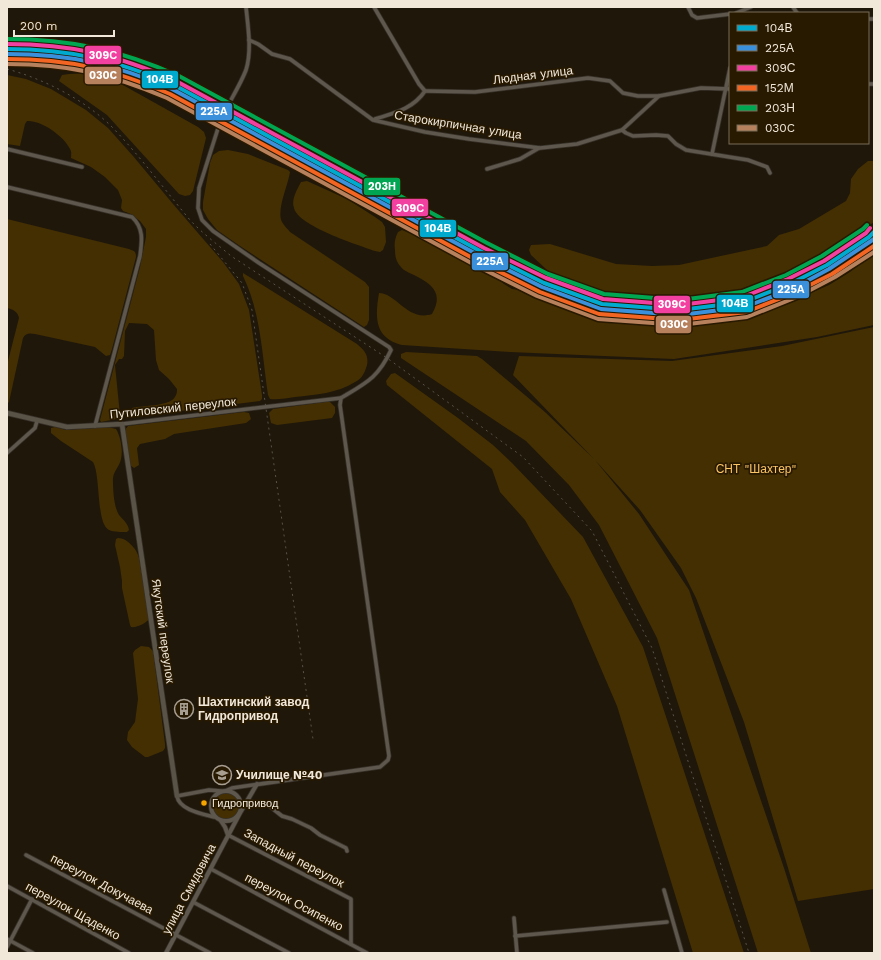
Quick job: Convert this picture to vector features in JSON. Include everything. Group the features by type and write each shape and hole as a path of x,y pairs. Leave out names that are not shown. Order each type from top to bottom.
{"main road":[{"name":"Путиловский переулок","path":"7,413 67,427 122,424"},
{"name":"Якутский переулок","path":"122,424 177,796"}],"street":[{"path":"226,109 246,70 249,54 249,40 246,7"},
{"path":"249,40 258,44 272,54 290,59 374,120 411,106 425,91 419,84 374,7"},
{"path":"688,7 692,15 697,18 729,14"},
{"path":"738,12 750,7"},
{"name":"Людная улица","path":"425,91 476,92 588,78 610,81 623,93 638,96 659,96"},
{"path":"712,154 728,89 729,78"},
{"path":"659,96 701,88 728,89"},
{"name":"Старокирпичная улица","path":"374,120 425,132 540,148 577,144 622,130 659,96"},
{"path":"214,817 211,810 211,802 215,795 223,791 258,784 380,767 388,760 389,756 340,414 340,405 341,398 368,381 380,371 391,350 389,347 259,263 213,231 202,220 198,208 199,188 221,119"},
{"path":"622,130 633,136 668,136 676,144 686,150 748,160 768,167 770,173"},
{"name":"Старокирпичная улица","path":"487,169 520,159 540,148"},
{"path":"7,149 82,168"},
{"path":"7,187 132,218 136,221 141,230 140,256 95,426"},
{"name":"Путиловский переулок","path":"122,424 341,398"},
{"path":"7,453 35,428 37,421"},
{"name":"улица Смидовича","path":"166,953 228,834 258,784"},
{"path":"209,790 223,791 233,793 239,798 241,805 240,813 232,821 221,821 214,817 194,811 181,803 177,796 209,790"},
{"path":"247,801 268,805 282,816 311,828 320,835 346,848 347,851"},
{"name":"улица Смидовича","path":"221,821 228,834"},
{"name":"Западный переулок","path":"228,834 350,899 351,944"},
{"name":"переулок Докучаева","path":"26,855 210,953"},
{"name":"переулок Осипенко","path":"211,868 367,953"},
{"name":"переулок Щаденко","path":"7,886 129,953"},
{"path":"664,890 682,953"},
{"path":"7,947 9,940 32,899"},
{"path":"193,902 288,953"},
{"path":"514,918 517,953"},
{"path":"516,936 667,922"},
{"path":"9,940 32,953"}],"green space":[{"path":"91,73 114,80 198,127 204,132 206,138 193,191 190,195 185,196 179,194 107,115 59,81 62,75"},
{"path":"7,75 26,79 51,89 86,110 108,128 223,262 239,284 249,310 262,395 262,399 260,401 132,417 130,411 132,408 169,402 176,395 177,389 159,370 156,360 154,330 147,324 129,323 125,331 124,356 122,359 119,359 115,365 120,415 116,419 101,422 100,420 140,267 146,237 146,229 140,221 131,214 123,211 121,208 122,200 118,190 105,177 91,167 71,158 71,151 67,144 52,130 39,123 27,121 20,146 7,144"},
{"path":"228,150 248,154 290,172 280,211 282,222 290,232 365,282 369,287 369,320 367,325 364,327 240,246 217,230 208,219 203,210 203,202 210,163 213,155 219,151"},
{"path":"868,161 874,161 874,222 828,254 750,293 729,299 649,300 579,288 547,270 531,255 529,250 531,245 550,244 616,264 652,266 679,265 767,246 779,235 799,229 846,201 850,193 851,179 858,169"},
{"path":"307,181 347,199 382,222 385,227 386,242 383,250 380,252 375,251 343,240 317,228 298,215 293,205 294,198 301,182"},
{"path":"7,219 129,249 136,254 136,257 110,355 106,356 95,347 35,334 27,334 23,338 9,402 7,404 7,365 19,318 15,311 7,308"},
{"path":"402,230 435,244 447,252 497,278 512,289 526,291 572,306 609,315 648,322 702,320 749,314 778,307 829,285 850,272 874,251 874,325 817,337 674,359 510,352 402,345 393,342 381,332 377,318 379,293 391,297 409,311 424,315 432,314 437,300 431,286 420,278 404,270 397,261 395,254 395,241 398,232"},
{"path":"243,273 360,346 367,358 366,368 361,377 348,386 326,393 270,399 268,395 254,305"},
{"name":"СНТ \"Шахтер\"","path":"874,327 874,889 798,901 744,722 696,598 681,568 640,510 595,460 639,514 689,590 784,868 811,953 758,953 657,638 599,525 569,485 526,441 401,358 401,354 406,352 477,356 545,412 594,459 513,375 519,356 672,361 782,346"},
{"path":"395,373 493,445 583,537 643,647 744,953 693,953 617,706 571,599 525,520 500,492 492,469 387,385 386,381 391,374"},
{"path":"330,402 335,407 335,413 332,418 277,425 271,423 269,413 273,409"},
{"path":"244,412 249,413 251,419 246,423 174,434 165,439 140,444 137,448 139,465 134,468 130,465 125,434 125,430 128,426"},
{"path":"55,427 66,430 108,427 116,429 121,444 122,456 113,479 114,494 117,512 126,523 129,530 127,532 111,531 105,526 100,510 97,478 93,462 51,433 51,428"},
{"path":"118,538 125,540 131,545 139,558 149,619 144,624 136,627 131,627 130,625 122,588 120,567 115,545 116,539"},
{"path":"141,646 149,647 153,651 165,744 163,751 148,757 145,757 132,747 127,740 128,732 135,722 138,699 133,653"},
{"path":"226,793 235,797 239,806 235,815 226,819 217,815 213,806 217,797"}],"tunnel":[{"path":"221,119 226,109"}],"railway":[{"path":"7,69 35,78 77,99 101,117 132,149 190,220 231,256 387,358 523,457 592,531 652,648 749,953"},
{"path":"210,244 242,283 252,310 313,739"}],"transit line":[{"name":"203Н","path":"7,39 53,41 95,48 136,59 179,76 487,243 548,274 604,294 680,300 742,292 786,275 822,256 867,225"},
{"name":"309С","path":"7,44 53,46 94,53 134,64 176,81 484,248 546,278 603,299 680,305 743,297 788,279 824,261 866,233 870,228"},
{"name":"104В","path":"7,49 52,51 72,54 112,63 153,76 174,85 482,252 544,283 602,304 680,310 744,302 790,284 827,265 869,237 874,232"},
{"name":"225А","path":"7,54 30,54 72,58 91,62 131,73 172,89 480,256 542,287 601,309 680,315 745,307 792,289 829,269 874,239"},
{"name":"152М","path":"7,59 51,61 90,67 129,78 170,94 478,261 540,292 599,314 680,320 746,312 794,293 832,274 874,246"},
{"name":"030C","path":"7,64 50,66 89,72 127,83 167,98 475,265 537,296 598,319 680,325 747,317 797,297 835,277 874,252"}],"place":[{"name":"Шахтинский завод Гидропривод","path":"184,709"},
{"name":"Училище №40","path":"222,775"},
{"name":"Гидропривод","path":"204,803"}]}
